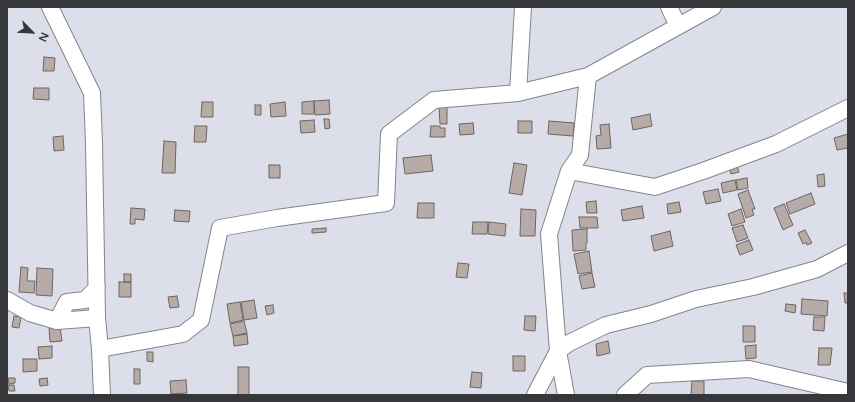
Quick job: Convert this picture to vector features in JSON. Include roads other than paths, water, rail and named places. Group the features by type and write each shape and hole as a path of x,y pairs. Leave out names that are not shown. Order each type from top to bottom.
{"street":[{"path":"50,7 92,93 96,288 102,395"},
{"path":"518,93 524,7"},
{"path":"669,7 678,26"},
{"path":"100,349 183,334 201,320 220,228 278,218 386,203 389,134 434,100 518,93 588,76 714,7"},
{"path":"566,395 558,351 549,234 569,171 580,155 588,76"},
{"path":"569,171 655,187 703,172 776,144 848,108"},
{"path":"535,395 558,351 569,343 606,325 651,314 696,299 753,287 817,269 848,254"},
{"path":"57,321 67,302 85,300 96,288"},
{"path":"7,300 30,313 57,321 97,318"},
{"path":"625,395 647,375 750,369 848,392"}]}
